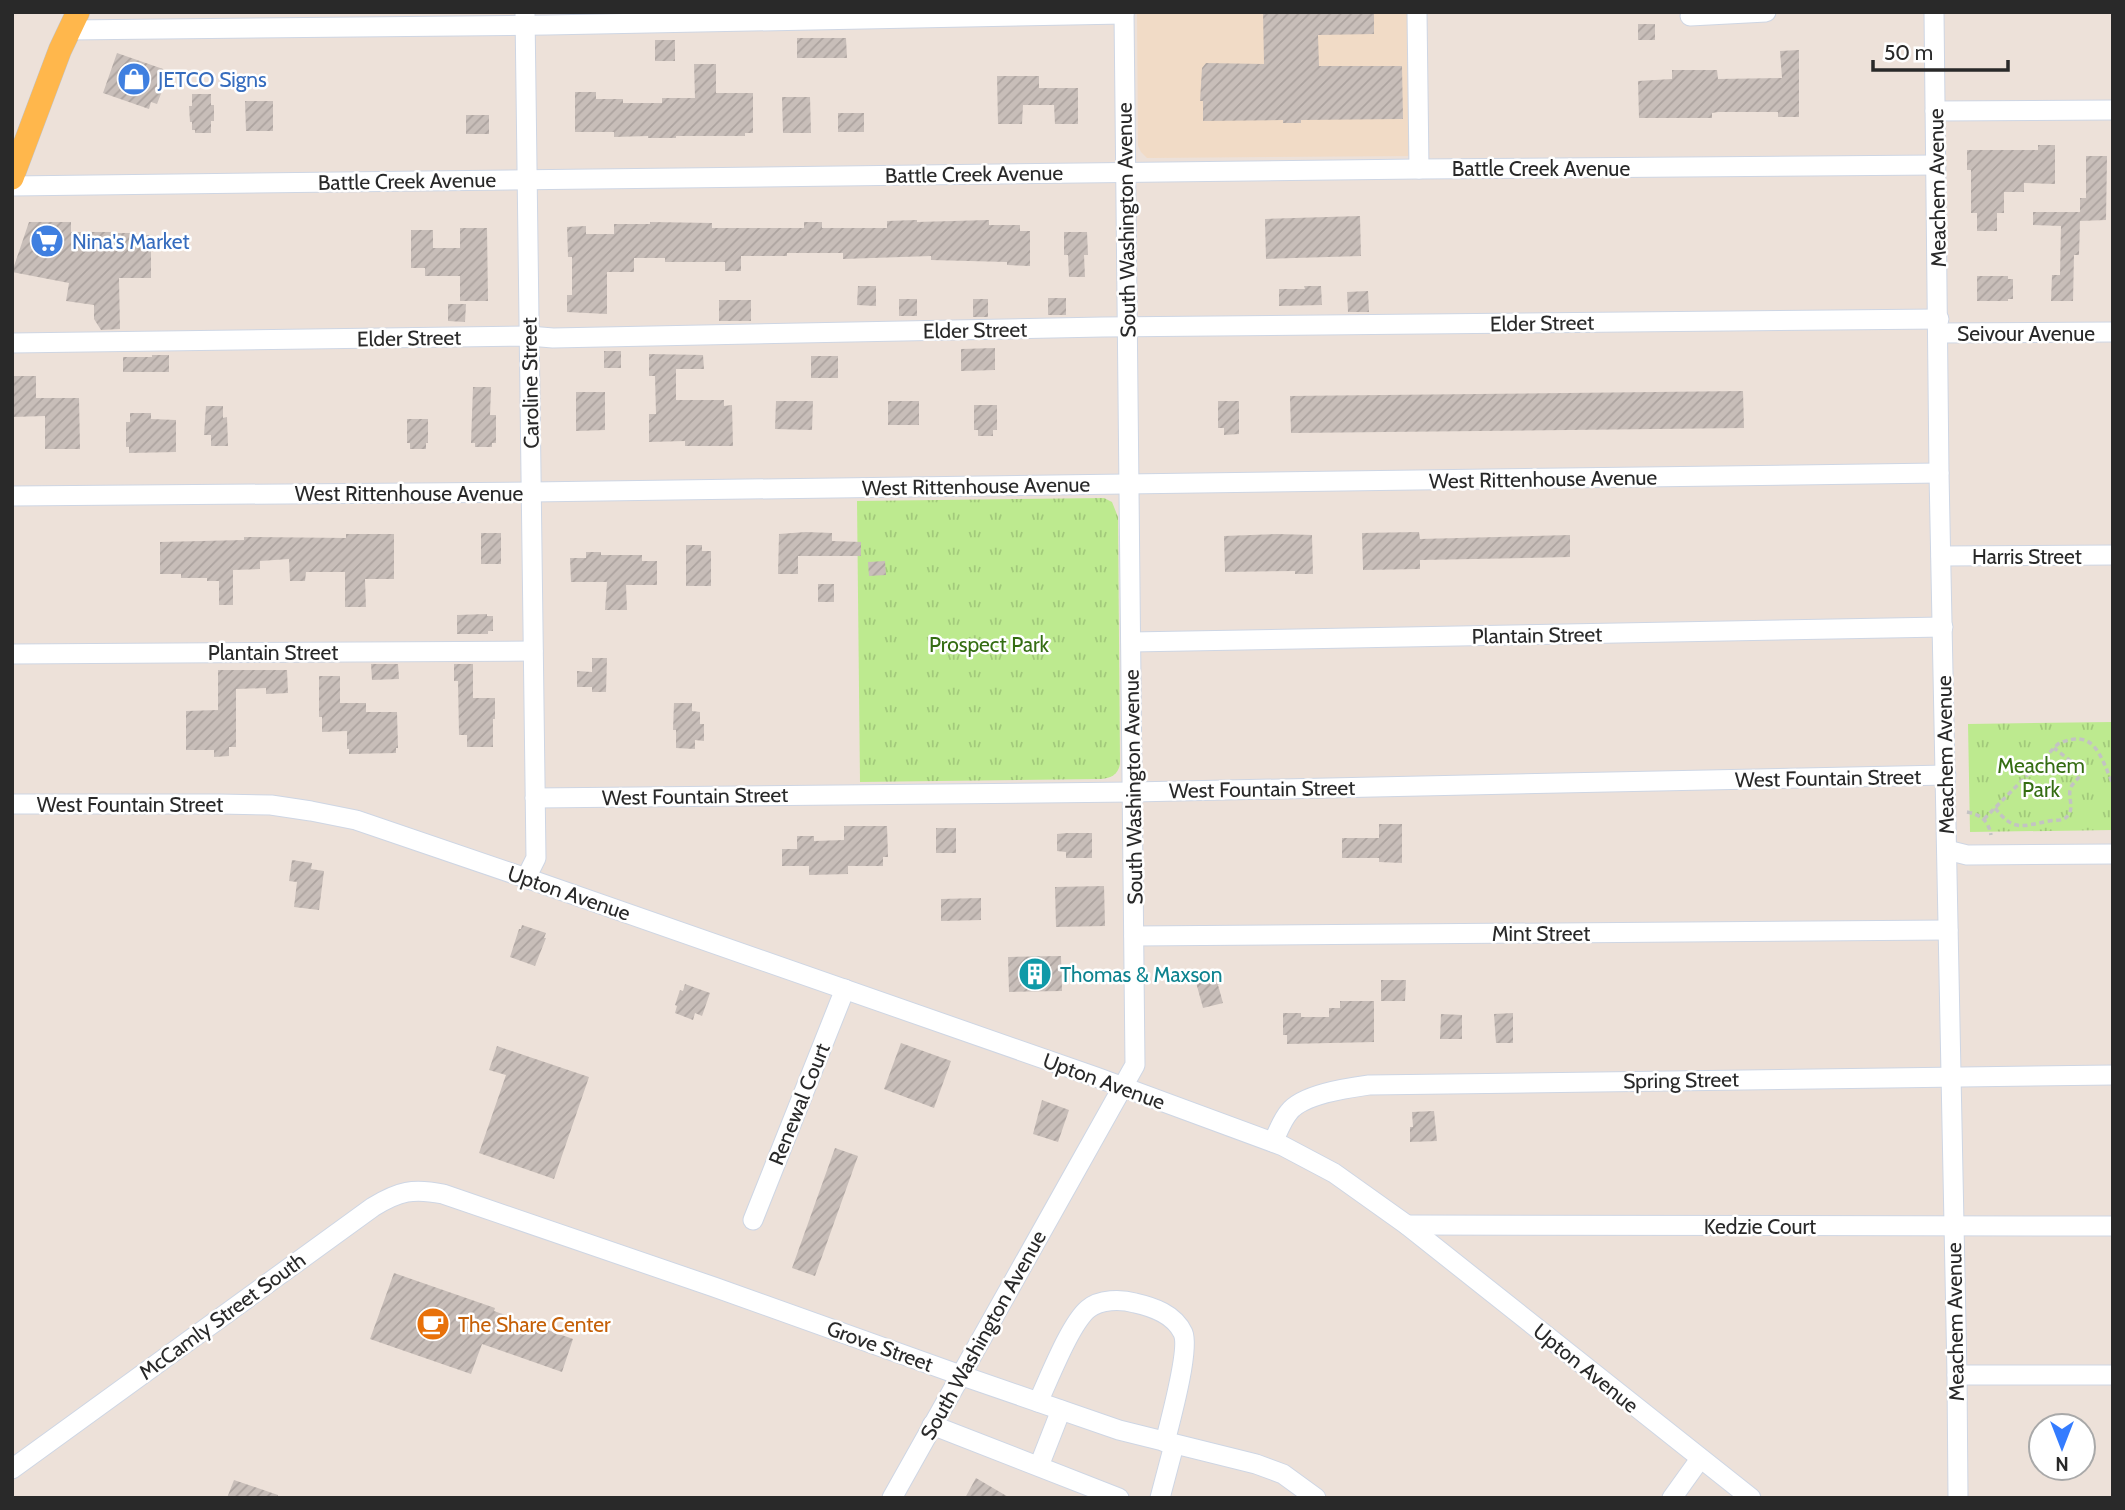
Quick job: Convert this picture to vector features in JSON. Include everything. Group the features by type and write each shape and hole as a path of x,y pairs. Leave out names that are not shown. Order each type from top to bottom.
{"main road":[{"path":"12,178 73,21"}],"street":[{"path":"1417,12 1419,169"},
{"path":"1690,16 1766,12"},
{"name":"Meachem Avenue","path":"1934,12 1958,1498"},
{"path":"73,21 525,18 561,25 1124,13"},
{"name":"South Washington Avenue","path":"892,1498 1135,1065 1124,13"},
{"name":"Caroline Street","path":"525,18 536,858 526,878"},
{"path":"1936,111 2113,110"},
{"name":"Battle Creek Avenue","path":"12,187 527,179 1936,165"},
{"name":"Elder Street","path":"12,343 529,336 553,338 1127,327 1939,326"},
{"name":"Seivour Avenue","path":"1939,326 2113,332"},
{"name":"West Rittenhouse Avenue","path":"12,496 531,492 1940,473"},
{"name":"Harris Street","path":"1941,556 2113,555"},
{"name":"Plantain Street","path":"1131,642 1944,628"},
{"name":"Plantain Street","path":"12,654 533,650"},
{"name":"West Fountain Street","path":"535,798 1133,792 1946,775"},
{"name":"West Fountain Street","path":"12,804 271,806 318,812 371,825"},
{"name":"Upton Avenue","path":"371,825 845,989 1273,1142 1334,1172 1407,1226 1751,1498"},
{"path":"1947,850 1967,855 2113,854"},
{"name":"Mint Street","path":"1134,936 1948,930"},
{"name":"Renewal Court","path":"753,1220 845,989"},
{"name":"Spring Street","path":"1273,1142 1289,1111 1296,1105 1327,1093 1369,1086 2113,1076"},
{"name":"McCamly Street South","path":"12,1469 373,1207 392,1195 410,1191 443,1194"},
{"name":"Grove Street","path":"443,1194 1061,1410 1169,1444 1256,1464 1283,1474 1308,1495"},
{"name":"Kedzie Court","path":"1407,1226 2113,1226"},
{"path":"1038,1402 1079,1319 1091,1306 1107,1301 1126,1301 1152,1307 1171,1318 1183,1334 1185,1349 1160,1498"},
{"path":"1957,1375 2113,1375"},
{"path":"1039,1466 1061,1410"},
{"path":"932,1425 1119,1498"},
{"path":"1672,1498 1700,1460"}],"path":[{"path":"1984,819 2058,744 2074,738 2088,740 2094,745 2113,784"},
{"path":"1995,808 2006,821 2016,825 2032,825 2067,817 2071,807 2070,790 2080,777 2081,769 2054,748"},
{"path":"1967,812 1984,819 1991,835"}],"shaded area":[{"path":"1137,12 1423,12 1425,156 1147,158 1138,146"}],"green space":[{"name":"Prospect Park","path":"1104,498 1112,502 1118,517 1120,764 1116,773 1101,779 860,782 857,501"},
{"name":"Meachem Park","path":"2113,722 2113,830 1970,832 1968,724"}],"building":[{"path":"1263,12 1374,12 1374,34 1318,35 1319,66 1402,66 1403,119 1301,120 1301,123 1283,123 1283,120 1203,121 1203,101 1200,101 1202,68 1206,63 1264,64"},
{"path":"1638,24 1655,24 1655,40 1638,40"},
{"path":"797,38 846,38 847,58 797,58"},
{"path":"655,40 675,40 675,61 655,61"},
{"path":"1799,50 1799,117 1778,117 1778,112 1718,112 1712,113 1712,118 1639,118 1638,81 1672,79 1672,70 1717,70 1718,79 1782,78 1780,51"},
{"name":"JETCO Signs","path":"117,53 163,69 156,89 162,91 157,104 151,102 149,109 103,93"},
{"path":"694,64 716,64 716,93 753,93 753,133 745,133 745,136 648,138 614,137 614,132 575,132 575,92 596,92 596,99 623,99 623,103 662,103 662,98 695,98"},
{"path":"997,76 1039,76 1039,88 1078,88 1078,124 1055,124 1054,105 1023,105 1022,124 998,124"},
{"path":"192,94 211,94 214,121 211,121 211,133 195,133 195,130 192,130 189,106 192,106"},
{"path":"782,97 810,97 811,133 783,133"},
{"path":"245,101 273,101 273,131 246,131"},
{"path":"838,113 864,113 864,132 838,132"},
{"path":"466,115 489,115 489,134 466,134"},
{"path":"2038,145 2055,145 2055,184 2024,183 2024,192 2004,192 2004,213 1997,213 1997,231 1977,231 1977,213 1971,213 1971,170 1967,170 1967,150 2038,150"},
{"path":"2086,156 2107,156 2106,220 2080,221 2079,255 2074,255 2073,301 2051,301 2052,275 2060,275 2061,226 2033,225 2033,212 2080,212 2080,198 2086,198"},
{"path":"1360,216 1361,256 1266,259 1265,219"},
{"path":"989,220 989,225 1020,225 1020,231 1030,231 1030,266 1007,265 1007,262 931,260 931,256 843,259 843,253 787,253 787,256 741,256 741,271 725,271 725,262 665,262 665,258 634,258 634,272 607,272 607,314 567,312 567,295 572,295 572,257 568,257 567,227 586,226 586,234 614,234 614,224 650,222 712,223 712,228 804,228 804,222 822,222 822,228 887,228 887,221"},
{"path":"29,222 71,222 71,232 149,235 151,278 119,278 120,329 101,330 94,319 94,305 66,301 69,283 12,272"},
{"path":"460,228 487,228 488,301 460,301 460,276 425,276 425,268 411,268 411,230 433,230 433,248 460,248"},
{"path":"1064,232 1087,232 1085,277 1069,277 1068,255 1064,255"},
{"path":"1977,276 2008,276 2008,279 2013,279 2013,299 1977,301"},
{"path":"858,286 876,286 876,306 857,305"},
{"path":"1304,286 1321,286 1322,305 1279,306 1279,289 1305,289"},
{"path":"1368,291 1369,312 1348,312 1347,292"},
{"path":"1048,298 1066,298 1066,315 1048,315"},
{"path":"899,299 917,299 917,316 899,316"},
{"path":"973,299 988,299 988,317 973,317"},
{"path":"719,300 751,300 751,321 719,321"},
{"path":"448,304 466,304 465,322 448,321"},
{"path":"995,348 995,370 961,371 961,349"},
{"path":"604,351 621,351 621,368 604,368"},
{"path":"649,354 703,355 704,369 676,369 676,400 724,400 724,406 732,405 733,446 685,446 685,441 649,442 649,414 656,414 655,376 649,376"},
{"path":"169,355 169,372 123,372 123,357"},
{"path":"811,356 838,356 838,378 811,378"},
{"path":"13,376 36,376 36,398 79,398 80,449 45,449 45,416 13,417"},
{"path":"473,387 491,387 490,415 496,415 496,443 492,443 492,447 475,447 475,443 471,443"},
{"path":"1743,391 1744,428 1291,433 1290,396"},
{"path":"576,392 605,392 605,430 576,431"},
{"path":"776,401 813,401 812,430 775,429"},
{"path":"888,401 919,401 919,425 888,425"},
{"path":"1218,401 1239,401 1239,434 1224,435 1224,428 1218,428"},
{"path":"974,405 997,405 997,430 993,430 993,436 978,436 978,430 974,430"},
{"path":"206,406 223,406 223,418 227,417 228,446 211,446 211,435 204,435"},
{"path":"130,413 151,413 151,419 176,420 176,452 129,453 129,447 126,447 126,422 130,422"},
{"path":"407,419 428,419 426,449 410,449 410,443 407,443"},
{"path":"1419,532 1420,539 1570,535 1570,557 1420,560 1420,569 1363,570 1362,533"},
{"path":"481,533 501,533 501,564 481,564"},
{"path":"832,533 832,541 861,542 861,556 798,556 798,574 778,574 779,534"},
{"path":"346,534 394,534 394,579 365,579 366,607 345,607 345,572 306,572 305,581 290,581 289,559 260,561 260,569 233,570 233,605 219,605 219,581 181,578 181,574 160,574 160,542 244,540 244,537 346,538"},
{"path":"1312,535 1313,574 1295,574 1295,571 1225,572 1224,536"},
{"path":"686,545 702,545 702,551 711,551 711,586 686,586"},
{"path":"586,552 601,552 601,555 642,555 642,561 657,561 657,585 626,585 627,610 605,610 607,582 571,582 570,558 586,558"},
{"path":"885,561 886,575 869,576 868,562"},
{"path":"818,584 834,584 834,602 818,602"},
{"path":"457,615 493,616 493,631 488,631 488,634 457,634"},
{"path":"592,658 607,658 606,692 592,692 592,687 577,687 577,671 592,672"},
{"path":"371,664 398,664 399,679 372,680"},
{"path":"454,664 473,664 473,698 495,698 493,747 467,747 467,735 459,735 458,681 454,681"},
{"path":"218,670 287,670 288,693 266,694 266,688 236,689 236,747 229,747 229,756 214,757 214,750 186,750 186,711 218,710"},
{"path":"319,676 340,676 340,703 366,703 366,712 397,712 396,753 349,754 347,731 322,732 322,717 319,717"},
{"path":"674,703 692,703 692,711 700,712 700,724 704,724 704,741 695,740 695,749 676,748 676,730 673,730"},
{"path":"1379,824 1402,824 1402,863 1379,862 1379,858 1342,858 1342,838 1379,838"},
{"path":"844,826 887,826 888,857 883,857 883,866 848,866 848,874 809,875 809,866 782,866 782,849 797,849 797,836 814,836 814,841 844,840"},
{"path":"936,828 956,828 956,853 936,853"},
{"path":"1092,833 1092,858 1066,858 1066,852 1057,851 1057,834"},
{"path":"292,860 312,863 311,869 324,871 319,910 294,907 297,882 289,881"},
{"path":"1104,886 1105,926 1056,927 1055,887"},
{"path":"981,898 981,920 941,921 941,899"},
{"path":"522,925 546,933 535,966 510,957"},
{"name":"Thomas & Maxson","path":"1061,956 1062,991 1009,992 1008,957"},
{"path":"1217,969 1223,1003 1203,1008 1194,975"},
{"path":"1381,980 1406,980 1405,1001 1381,1001"},
{"path":"685,984 710,993 702,1016 695,1013 693,1020 675,1013 680,990 683,991"},
{"path":"1340,1001 1374,1001 1374,1042 1287,1044 1287,1035 1283,1035 1283,1013 1301,1013 1301,1017 1329,1017 1329,1008 1340,1008"},
{"path":"1513,1013 1513,1043 1496,1043 1494,1014"},
{"path":"1441,1014 1462,1015 1462,1039 1440,1039"},
{"path":"901,1043 951,1061 934,1108 884,1089"},
{"path":"497,1046 589,1077 554,1179 479,1153 506,1075 489,1070"},
{"path":"1042,1100 1069,1110 1058,1142 1033,1134"},
{"path":"1434,1111 1437,1141 1410,1142 1412,1112"},
{"path":"835,1148 858,1156 815,1276 792,1268"},
{"name":"The Share Center","path":"394,1273 495,1308 494,1311 573,1339 562,1372 482,1344 471,1374 370,1339"},
{"path":"976,1478 1010,1498 965,1498"},
{"path":"234,1480 278,1495 278,1498 227,1498"}],"place":[{"name":"JETCO Signs","path":"134,79"},
{"name":"Nina's Market","path":"47,241"},
{"name":"Thomas & Maxson","path":"1035,974"},
{"name":"The Share Center","path":"433,1324"}]}
